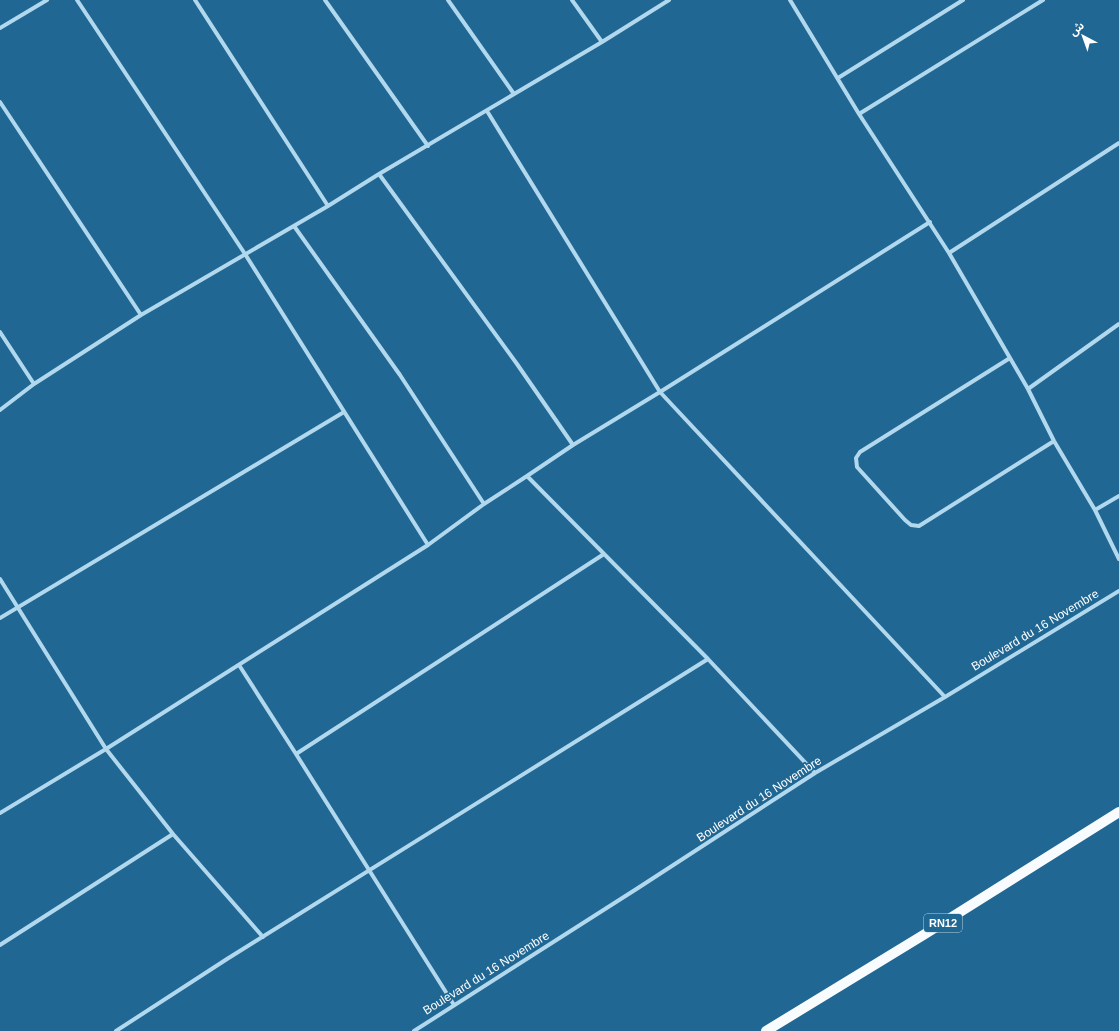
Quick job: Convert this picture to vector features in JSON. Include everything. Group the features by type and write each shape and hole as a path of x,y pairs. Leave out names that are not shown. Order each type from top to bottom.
{"main road":[{"name":"RN12","path":"766,1031 925,934 1119,812"}],"street":[{"path":"0,28 47,0"},
{"path":"77,0 245,254 428,546"},
{"path":"195,0 328,206"},
{"path":"325,0 428,146"},
{"path":"448,0 514,94"},
{"path":"572,0 602,42"},
{"path":"0,410 34,384 141,315 328,206 379,174 602,42 669,0"},
{"path":"790,0 859,114 950,253 1028,389 1054,441 1095,510 1119,559"},
{"path":"838,78 963,0"},
{"path":"859,114 1043,0"},
{"path":"0,102 141,315"},
{"path":"487,111 660,392 945,697"},
{"path":"950,253 1119,143"},
{"path":"379,174 513,358 574,445"},
{"path":"0,813 106,749 428,546 484,504 574,445 930,222"},
{"path":"294,226 400,375 484,504"},
{"path":"1028,389 1119,324"},
{"path":"0,332 34,384"},
{"path":"1010,358 860,452 856,458 857,467 905,520 911,525 919,526 1054,441"},
{"path":"0,618 344,412"},
{"path":"527,476 708,659 815,773"},
{"path":"1095,510 1119,496"},
{"path":"296,754 604,554"},
{"path":"0,579 106,749 173,834 263,937"},
{"name":"Boulevard du 16 Novembre","path":"414,1031 632,893 815,773 945,697 1119,591"},
{"path":"116,1031 263,937 708,659"},
{"path":"239,665 454,1005"},
{"path":"0,945 173,834"}]}
